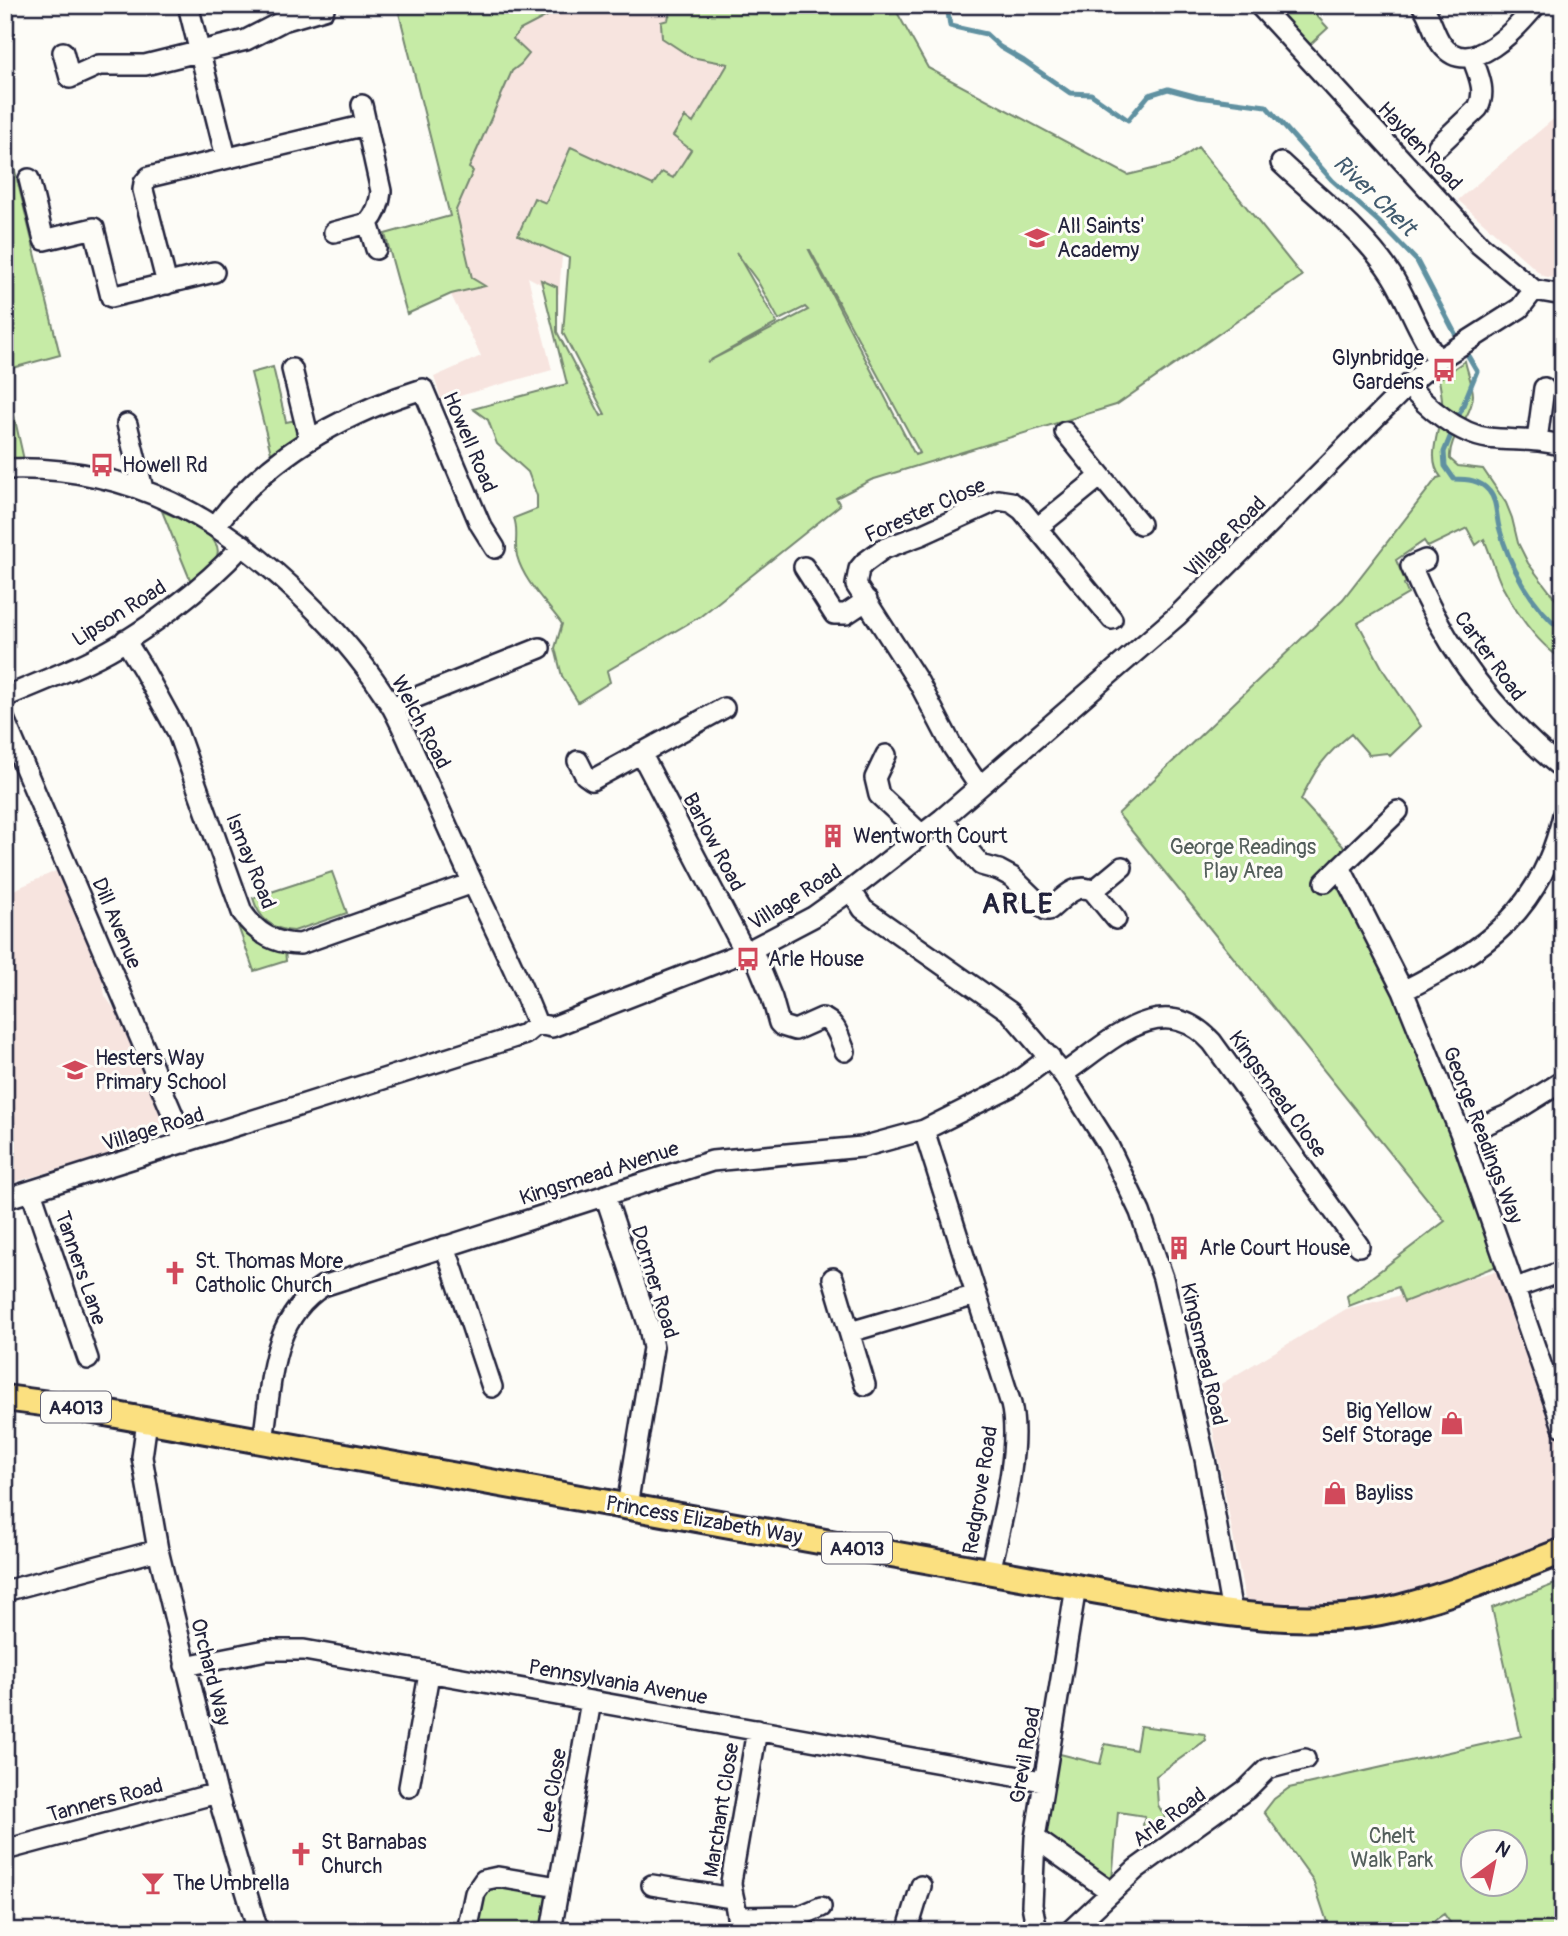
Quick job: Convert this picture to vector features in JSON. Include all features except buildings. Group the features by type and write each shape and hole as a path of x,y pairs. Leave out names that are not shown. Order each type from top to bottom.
{"main road":[{"name":"Princess Elizabeth Way","path":"5,1398 72,1407 1232,1613 1300,1618 1352,1615 1401,1607 1563,1551"}],"street":[{"path":"188,5 226,157"},
{"name":"Hayden Road","path":"1259,5 1480,245 1534,289 1563,295"},
{"path":"1422,5 1440,43 1460,56 1472,57 1493,47 1536,5"},
{"path":"63,52 69,78 99,65 145,65 246,40 283,21 329,10"},
{"path":"1438,146 1481,102 1482,88 1472,57"},
{"path":"334,232 368,223 377,211 381,191 362,105"},
{"path":"166,284 143,190 144,183 152,175 366,125"},
{"path":"1281,163 1379,257 1403,295 1426,343 1443,356"},
{"path":"29,179 44,240 94,228 111,297 214,272"},
{"path":"368,223 376,249"},
{"name":"Village Road","path":"5,1199 525,1034 537,1024 552,1027 748,951 813,917 942,819 1177,616 1408,385 1443,356 1520,308 1534,289"},
{"path":"292,369 309,439"},
{"path":"1408,385 1420,400 1442,417 1472,433 1492,439 1537,440 1563,446"},
{"path":"1537,440 1544,387"},
{"name":"Howell Road","path":"216,525 252,484 309,439 363,410 423,389 480,524 495,548"},
{"path":"127,424 143,489"},
{"path":"1065,432 1140,524"},
{"name":"Welch Road","path":"5,470 46,470 114,480 178,504 216,525 243,545 317,611 358,659 392,707 520,978 537,1024"},
{"path":"1037,528 1101,476"},
{"name":"Forester Close","path":"979,786 952,746 919,683 856,585 859,569 870,557 883,549 998,500 1017,505 1112,620"},
{"name":"Lipson Road","path":"5,697 91,660 125,640 186,598 243,545"},
{"name":"Carter Road","path":"1425,560 1411,566 1455,653 1494,705 1525,737 1563,769"},
{"path":"804,567 834,614 846,614 867,600"},
{"name":"Ismay Road","path":"125,640 144,669 177,731 242,912 255,929 282,943 300,944 473,883"},
{"path":"392,707 540,648"},
{"path":"578,761 585,775 592,780 724,708"},
{"name":"Dill Avenue","path":"5,721 185,1143"},
{"name":"Barlow Road","path":"641,754 748,951 772,998 779,1023 795,1030 822,1018 826,1019 835,1026 845,1051"},
{"path":"886,755 875,778 879,795 922,835"},
{"path":"1325,882 1398,811"},
{"path":"1403,991 1468,956 1507,923 1546,866 1563,815"},
{"path":"942,819 981,865 1012,877 1044,909 1049,910 1077,888 1086,887 1093,891 1116,919"},
{"path":"1093,891 1122,867"},
{"name":"George Readings Way","path":"1340,867 1403,991 1461,1135 1562,1421"},
{"name":"Kingsmead Road","path":"851,890 863,909 1010,1013 1063,1074 1088,1111 1126,1180 1163,1278 1205,1459 1232,1613"},
{"name":"Kingsmead Close","path":"1063,1074 1138,1023 1158,1018 1189,1023 1212,1042 1359,1246"},
{"name":"Kingsmead Avenue","path":"263,1441 281,1337 293,1312 302,1302 335,1280 712,1161 862,1147 924,1130 1010,1087 1050,1057"},
{"path":"1461,1135 1510,1115 1563,1081"},
{"name":"Redgrove Road","path":"924,1130 1015,1423 1015,1446 990,1572"},
{"name":"Tanners Lane","path":"31,1191 88,1359"},
{"name":"Dormer Road","path":"605,1195 653,1348 627,1506"},
{"path":"445,1246 492,1387"},
{"path":"1516,1288 1563,1271"},
{"path":"833,1278 865,1385"},
{"path":"850,1332 976,1295"},
{"name":"Orchard Way","path":"147,1421 142,1457 158,1550 217,1793 258,1931"},
{"path":"5,1591 158,1550"},
{"name":"Grevil Road","path":"1037,1931 1032,1905 1035,1838 1042,1781 1076,1587"},
{"name":"Pennsylvania Avenue","path":"185,1666 266,1650 291,1649 1042,1781"},
{"path":"409,1787 429,1674"},
{"name":"Lee Close","path":"551,1931 591,1701"},
{"name":"Marchant Close","path":"736,1915 731,1882 757,1730"},
{"name":"Arle Road","path":"1070,1931 1136,1869 1247,1789 1267,1769 1305,1759"},
{"name":"Tanners Road","path":"5,1850 217,1793"},
{"path":"1035,1838 1111,1892"},
{"path":"467,1931 475,1893 484,1880 498,1877 558,1888"},
{"name":"Marchant Close","path":"652,1885 736,1915 800,1916 821,1907"},
{"path":"911,1931 910,1922 920,1886"}],"shaded area":[{"name":"All Saints' Academy","path":"397,5 893,5 928,68 1128,175 1173,164 1198,147 1302,276 1116,405 926,464 785,203 730,243 568,287 569,258 562,256 559,294 528,277 552,370 442,401 434,377 481,356 451,295 407,314 385,234 450,216"},
{"path":"1563,111 1563,280 1543,276 1458,200"},
{"name":"Hesters Way Primary School","path":"58,870 101,968 105,996 124,1022 166,1118 154,1141 5,1185 5,894"},
{"path":"1501,1270 1563,1422 1563,1570 1250,1626 1206,1393 1346,1309"}],"green space":[{"path":"397,5 541,5 547,16 520,30 513,39 529,54 512,71 469,168 473,171 456,210 472,278 485,286 451,294 407,314 385,234 450,216"},
{"name":"All Saints' Academy","path":"671,5 893,5 928,68 1128,175 1173,164 1198,147 1302,276 1116,405 871,480 836,498 840,505 701,616 607,671 610,682 578,702 562,676 555,648 562,624 530,583 517,556 514,518 537,509 537,496 528,472 497,444 488,420 473,409 567,384 541,280 557,287 557,332 601,416 605,414 563,333 569,258 518,235 534,198 546,203 571,147 653,185 662,172 673,178 691,150 673,136 685,117 693,123 728,64 691,57 662,38 661,22 668,20","holes":["810,250 920,453 915,455","736,252 758,282 779,320 805,307 808,310 707,362 777,323"]},
{"path":"1259,5 1307,5 1328,28 1302,52"},
{"path":"5,130 60,355 5,370"},
{"name":"George Readings Play Area","path":"1465,361 1472,387 1472,403 1453,443 1450,459 1458,466 1483,469 1506,503 1518,543 1528,563 1563,609 1563,660 1536,636 1514,607 1500,581 1484,539 1476,545 1467,528 1428,547 1424,541 1396,560 1408,594 1358,623 1385,673 1421,726 1390,756 1387,753 1369,755 1351,734 1321,764 1301,800 1352,856 1340,868 1370,924 1507,1262 1404,1302 1398,1287 1349,1306 1347,1296 1445,1221 1118,814 1343,599 1437,478 1441,477 1434,461 1442,407 1439,379"},
{"path":"273,367 286,422 296,420 302,444 274,465 251,373"},
{"path":"5,375 26,469 5,469"},
{"path":"162,511 189,523 215,542 218,550 216,558 191,582"},
{"path":"332,872 347,913 294,931 273,926 259,912 253,898"},
{"path":"237,923 263,946 285,950 286,961 254,971"},
{"name":"Chelt Walk Park","path":"1563,1581 1563,1931 1456,1931 1444,1914 1419,1931 1330,1931 1313,1880 1264,1812 1274,1799 1289,1788 1521,1736 1492,1608"},
{"path":"1140,1726 1204,1734 1206,1740 1156,1776 1158,1805 1165,1817 1149,1832 1143,1825 1145,1816 1118,1812 1111,1892 1035,1838 1048,1751 1100,1764 1105,1744 1136,1750"},
{"path":"480,1883 558,1887 551,1931 467,1931"}],"waterway":[{"name":"River Chelt","path":"947,5 950,26 986,34 1000,47 1070,93 1091,94 1128,120 1149,95 1168,89 1198,97 1266,106 1332,180 1417,261 1459,341"},
{"name":"River Chelt","path":"1464,349 1477,371 1444,452 1445,466 1454,479 1477,482 1492,495 1503,541 1515,570 1541,610 1563,631"}],"place":[{"name":"All Saints' Academy","path":"1037,238"},
{"name":"Glynbridge Gardens","path":"1444,370"},
{"name":"Howell Rd","path":"102,465"},
{"name":"Wentworth Court","path":"833,836"},
{"name":"Arle House","path":"748,959"},
{"name":"Hesters Way Primary School","path":"75,1070"},
{"name":"Arle Court House","path":"1179,1248"},
{"name":"St. Thomas More Catholic Church","path":"175,1273"},
{"name":"Big Yellow Self Storage","path":"1452,1423"},
{"name":"Bayliss","path":"1335,1493"},
{"name":"St Barnabas Church","path":"301,1854"},
{"name":"The Umbrella","path":"153,1883"}],"district":[{"name":"ARLE","path":"1018,903"}]}
